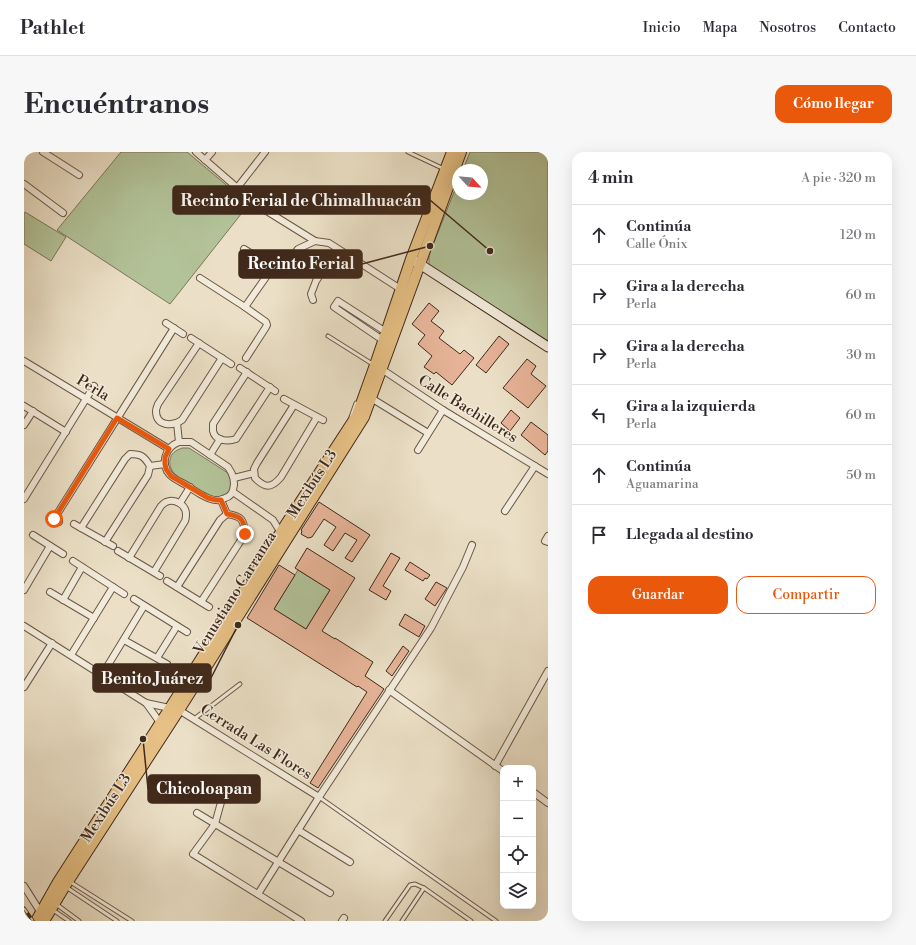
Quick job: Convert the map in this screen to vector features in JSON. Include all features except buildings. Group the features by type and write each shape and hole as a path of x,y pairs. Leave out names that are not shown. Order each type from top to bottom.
{"main road":[{"path":"417,263 444,169 452,152"},
{"path":"354,424 372,398 375,366 382,334 400,291 417,263 461,152"},
{"path":"354,424 400,291"},
{"name":"Venustiano Carranza","path":"46,911 61,884 162,724 174,709 284,529 354,424"}],"street":[{"path":"43,152 79,175"},
{"path":"196,152 257,205 315,241 329,243 400,291"},
{"path":"205,160 212,152"},
{"path":"237,188 265,152"},
{"path":"24,184 63,212"},
{"path":"244,249 273,266 280,267 288,262 298,249 315,241"},
{"path":"313,300 311,294 316,281 337,249"},
{"path":"417,263 548,347"},
{"path":"245,307 273,266"},
{"path":"200,278 266,322 267,325 246,358"},
{"path":"338,300 373,323 382,334 368,330 334,307 338,300"},
{"path":"166,323 183,334"},
{"path":"368,330 373,323"},
{"path":"56,521 117,418 174,328"},
{"path":"191,338 231,364"},
{"path":"199,343 158,404 156,411 157,417 162,422 167,425 177,424 182,420 222,358"},
{"name":"Perla","path":"24,361 169,449"},
{"name":"Calle Bachilleres","path":"375,366 443,410 548,474"},
{"path":"240,368 247,372 273,389 236,438 231,441 220,439 213,431 214,424 247,372"},
{"path":"24,498 94,386"},
{"path":"372,398 428,433"},
{"path":"284,399 320,419 281,478 276,484 270,486 265,485 260,483 255,478 254,469 256,463 294,405"},
{"path":"24,406 66,432"},
{"path":"418,450 443,410"},
{"path":"24,425 34,411"},
{"path":"177,424 179,442"},
{"path":"210,455 220,439"},
{"path":"179,442 191,442 228,467 232,472 235,485 233,492 228,497 221,500 208,498 171,476 166,469 165,457 169,449 174,444 179,442"},
{"path":"81,528 125,459 130,454 140,454 147,460 150,466 148,475 106,542"},
{"path":"150,466 165,464"},
{"path":"505,511 535,466"},
{"path":"234,478 254,473"},
{"path":"180,503 190,487"},
{"path":"233,492 284,529"},
{"path":"129,558 161,506 172,500 180,503 186,514 185,521 154,572"},
{"path":"221,500 227,514"},
{"path":"177,587 220,520 227,514"},
{"path":"201,602 245,534 244,522 238,516 227,514"},
{"path":"273,520 284,529"},
{"path":"74,524 112,546"},
{"path":"32,535 63,554"},
{"path":"24,590 50,546"},
{"path":"258,894 319,797 431,628 463,567 472,546"},
{"path":"118,551 160,576"},
{"path":"73,561 124,594"},
{"path":"63,600 82,567"},
{"path":"24,576 30,579"},
{"path":"167,581 209,607"},
{"path":"70,655 113,587"},
{"path":"50,592 94,618"},
{"path":"134,599 187,632"},
{"path":"102,675 144,606"},
{"path":"24,626 146,703 162,724"},
{"path":"157,658 177,626"},
{"path":"124,640 167,664"},
{"path":"24,686 52,643"},
{"path":"495,766 548,671"},
{"path":"389,690 500,769"},
{"path":"146,703 174,709"},
{"name":"Cerrada Las Flores","path":"174,709 319,797"},
{"path":"216,784 224,796 215,824 193,854 301,921"},
{"path":"536,794 548,803"},
{"path":"197,813 330,893"},
{"path":"298,830 350,862"},
{"path":"24,886 46,911"}],"lane":[{"path":"408,152 444,169"},
{"path":"400,291 449,152"},
{"path":"328,336 375,366 464,152"},
{"path":"354,424 351,415 359,396"},
{"name":"Mexibús L3","path":"174,709 286,545 360,430 365,421 372,398"},
{"name":"Mexibús L3","path":"132,921 72,883 72,879 137,781 174,709 248,576"},
{"path":"194,720 240,684"},
{"name":"Mexibús L3","path":"46,911 43,901 44,898 162,724"},
{"path":"319,797 496,921"},
{"path":"61,884 116,921"},
{"path":"385,921 410,885 415,884 424,888 471,921"},
{"path":"402,921 424,888"},
{"path":"46,911 69,921"},
{"path":"46,911 80,921"}],"green space":[{"path":"121,152 187,152 249,204 170,304 57,230"},
{"path":"470,152 548,152 548,341 429,265 429,255 452,197 452,200 488,200 488,164 465,164"},
{"path":"25,212 66,237 51,261 24,244"},
{"path":"182,448 189,448 228,473 231,478 231,487 226,495 217,498 211,497 181,479 174,473 170,465 171,456 174,452"},
{"path":"298,570 330,590 306,629 274,609"}],"railway":[{"path":"24,908 33,921"}],"place":[{"name":"Recinto Ferial","path":"430,246"},
{"name":"Recinto Ferial de Chimalhuacán","path":"490,251"},
{"name":"Benito Juárez","path":"238,625"},
{"name":"Chicoloapan","path":"143,739"}],"route":[{"path":"54,519 117,418 169,449 165,457 165,464 166,469 171,476 208,498 221,500 227,514 238,516 244,522 245,534"}]}
